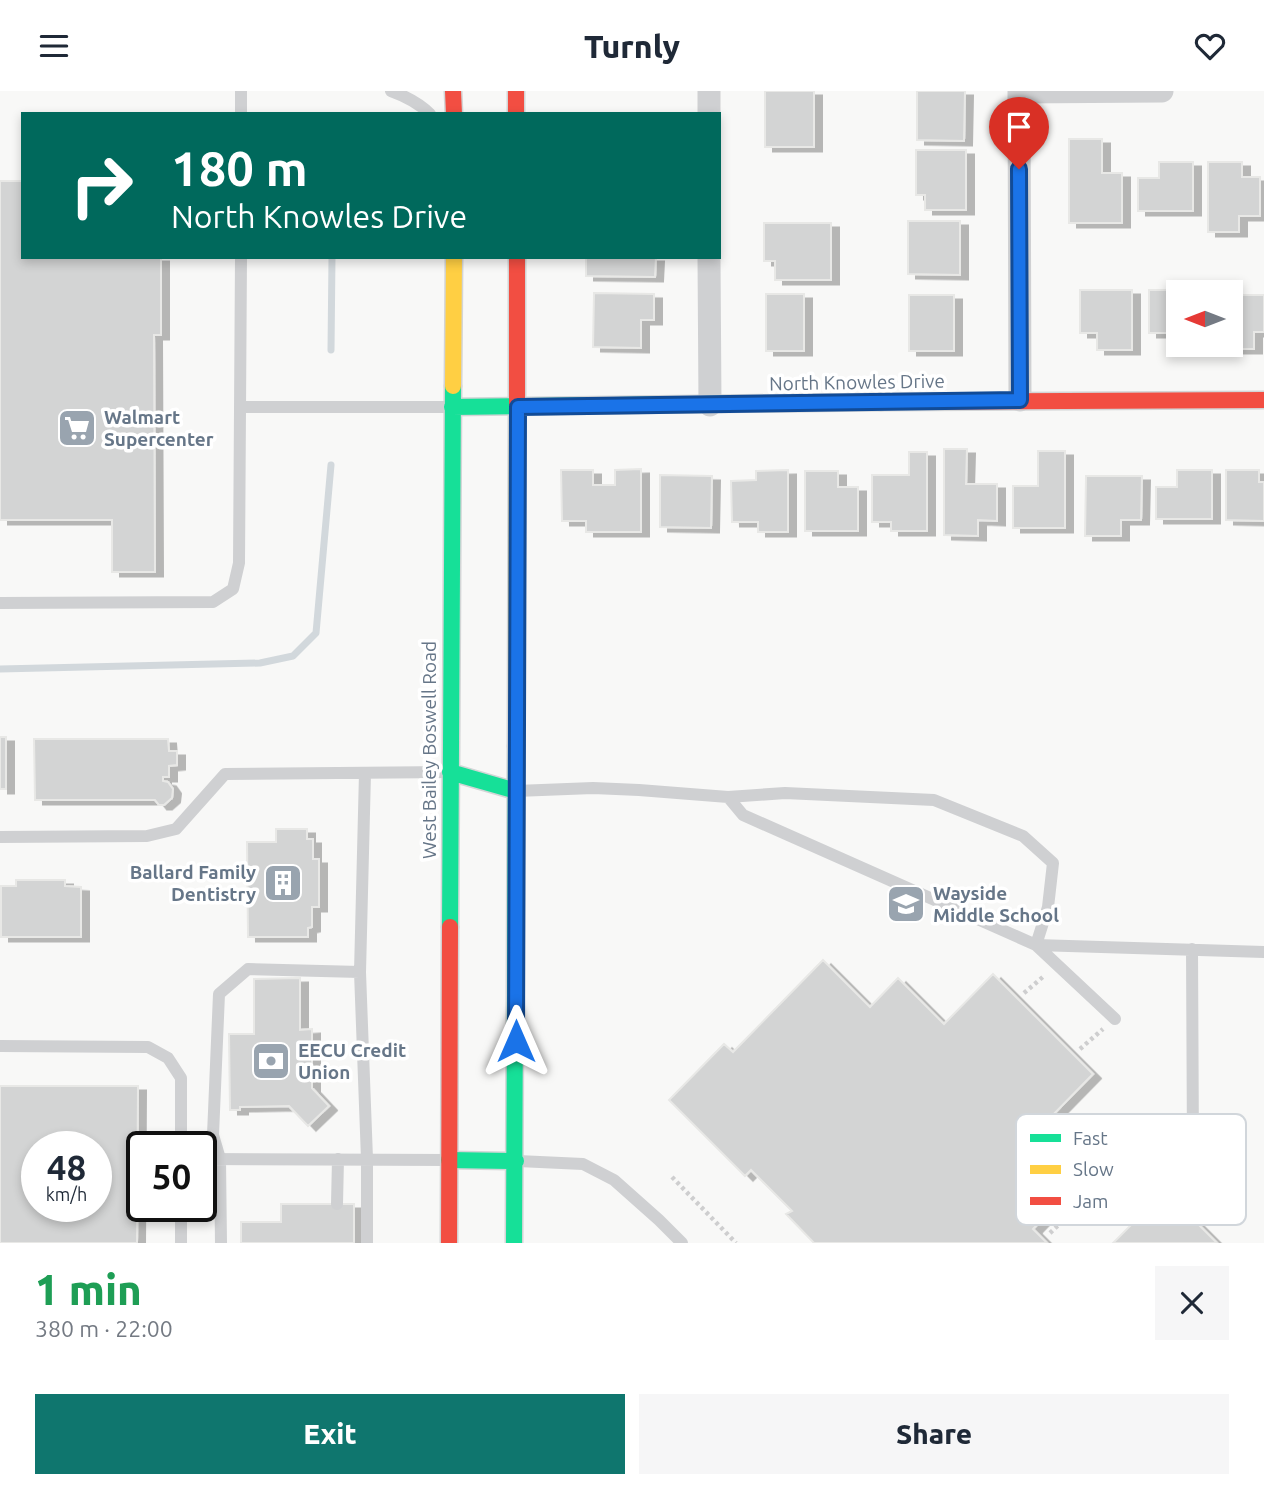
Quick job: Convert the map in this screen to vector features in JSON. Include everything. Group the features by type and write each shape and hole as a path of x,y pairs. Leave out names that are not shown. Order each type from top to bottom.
{"main road":[{"path":"453,91 454,112"},
{"path":"516,91 516,112"},
{"name":"West Bailey Boswell Road","path":"449,1243 454,259"},
{"path":"514,1243 517,259"},
{"name":"North Knowles Drive","path":"452,407 1020,400 1264,400"},
{"path":"450,772 516,791"},
{"path":"449,1160 516,1161"}],"street":[{"path":"709,91 709,112"},
{"path":"1020,400 1019,92 1162,91"},
{"path":"709,259 710,405"}],"lane":[{"path":"234,91 242,91 241,112"},
{"path":"391,91 428,112"},
{"path":"0,603 213,602 233,589 239,563 240,259"},
{"path":"240,407 452,407"},
{"path":"0,837 147,836 176,829 225,774 450,772"},
{"path":"365,773 360,972 367,1159 367,1243"},
{"path":"516,791 593,788 728,797 785,793 934,800 1023,836 1054,863 1048,907 1036,945"},
{"path":"728,797 743,815 1036,945 1115,1019"},
{"path":"1036,945 1264,952"},
{"path":"1192,950 1194,1114"},
{"path":"221,1243 220,1159 213,1135 219,994 248,969 360,972"},
{"path":"0,1046 148,1047 168,1058 181,1078 181,1131"},
{"path":"220,1159 449,1160"},
{"path":"337,1204 338,1159"},
{"path":"516,1161 583,1164 614,1180 682,1243"},
{"path":"181,1222 181,1243"}],"path":[{"path":"1024,993 1057,965"},
{"path":"1080,1049 1115,1019"},
{"path":"672,1177 736,1243"},
{"path":"1049,1233 1057,1225"}],"building":[{"path":"765,91 814,91 814,147 765,147"},
{"path":"917,91 965,91 964,141 917,140"},
{"path":"1069,139 1102,139 1102,173 1122,173 1122,223 1069,223"},
{"path":"916,150 966,150 966,210 925,210 925,195 916,195"},
{"path":"1159,162 1193,162 1193,211 1138,211 1138,178 1159,178"},
{"path":"1208,162 1242,162 1242,177 1260,177 1260,216 1239,216 1239,232 1208,232"},
{"name":"Walmart Supercenter","path":"0,181 21,181 21,259 161,259 161,335 154,335 155,572 112,572 112,520 0,520"},
{"path":"908,221 960,221 960,275 908,274"},
{"path":"764,223 831,223 831,280 775,280 775,261 764,261"},
{"path":"586,259 656,259 655,277 586,276"},
{"path":"1080,290 1132,290 1132,350 1097,350 1097,333 1080,333"},
{"path":"1149,290 1166,290 1166,333 1149,333"},
{"path":"594,293 654,294 654,320 641,320 641,348 593,347"},
{"path":"766,294 804,294 804,351 766,351"},
{"path":"909,295 954,295 954,351 909,351"},
{"path":"1243,295 1264,295 1264,332 1254,332 1254,349 1243,349"},
{"path":"944,449 967,449 966,484 997,484 997,521 978,520 978,536 944,535"},
{"path":"1038,451 1065,451 1065,528 1013,528 1013,486 1038,486"},
{"path":"909,452 927,452 927,531 891,531 891,522 872,522 872,475 909,475"},
{"path":"641,469 641,532 586,532 586,521 562,521 561,470 593,470 593,485 615,485 615,470"},
{"path":"788,470 788,532 758,532 758,522 732,522 731,481 756,480 756,471"},
{"path":"1177,470 1212,470 1212,519 1156,519 1156,487 1177,487"},
{"path":"1226,470 1259,470 1259,482 1264,482 1264,521 1226,520"},
{"path":"805,471 838,471 838,487 858,487 858,531 805,531"},
{"path":"660,475 712,476 711,528 660,527"},
{"path":"1086,476 1142,476 1141,520 1121,520 1121,536 1085,536"},
{"path":"0,737 6,737 6,789 0,789"},
{"path":"34,739 168,739 169,751 177,751 177,765 169,766 169,777 163,777 163,781 168,782 173,789 172,798 164,805 159,805 155,800 35,800"},
{"name":"Ballard Family Dentistry","path":"276,829 307,829 307,839 313,839 313,859 319,859 319,907 312,907 312,927 308,928 308,937 248,937 247,842 276,842"},
{"path":"16,880 65,880 65,886 81,887 81,937 1,937 1,886 16,886"},
{"path":"823,960 870,1007 898,978 944,1024 993,974 1093,1074 1054,1114 1016,1114 1016,1225 1037,1225 1033,1229 1047,1243 814,1243 786,1214 792,1211 751,1170 745,1176 669,1100 724,1044 733,1052"},
{"name":"EECU Credit Union","path":"300,978 300,1030 312,1029 312,1088 329,1106 308,1126 289,1106 240,1107 240,1110 230,1110 229,1034 254,1034 254,979"},
{"path":"0,1086 138,1086 138,1131 126,1131 126,1222 137,1222 137,1243 0,1243"},
{"path":"281,1204 354,1204 354,1243 241,1243 241,1222 281,1222"},
{"path":"1131,1225 1199,1225 1217,1243 1113,1243"}],"waterway":[{"path":"331,350 332,259"},
{"path":"0,669 260,663 293,656 316,633 331,465"}],"traffic: fast":[{"path":"450,927 453,386"},
{"path":"452,407 881,402"},
{"path":"514,1243 516,746"},
{"path":"450,772 516,791"},
{"path":"449,1160 516,1161"}],"traffic: slow":[{"path":"453,386 454,259"},
{"path":"516,746 517,413"}],"traffic: jam":[{"path":"453,91 454,112"},
{"path":"516,91 516,112"},
{"path":"517,259 517,413"},
{"path":"881,402 1264,400"},
{"path":"449,1243 450,927"}],"place":[{"name":"Walmart Supercenter","path":"77,428"},
{"name":"Ballard Family Dentistry","path":"283,883"},
{"name":"Wayside Middle School","path":"906,904"},
{"name":"EECU Credit Union","path":"271,1061"}],"route":[{"path":"516,1041 518,407 1020,400 1019,169"}]}
